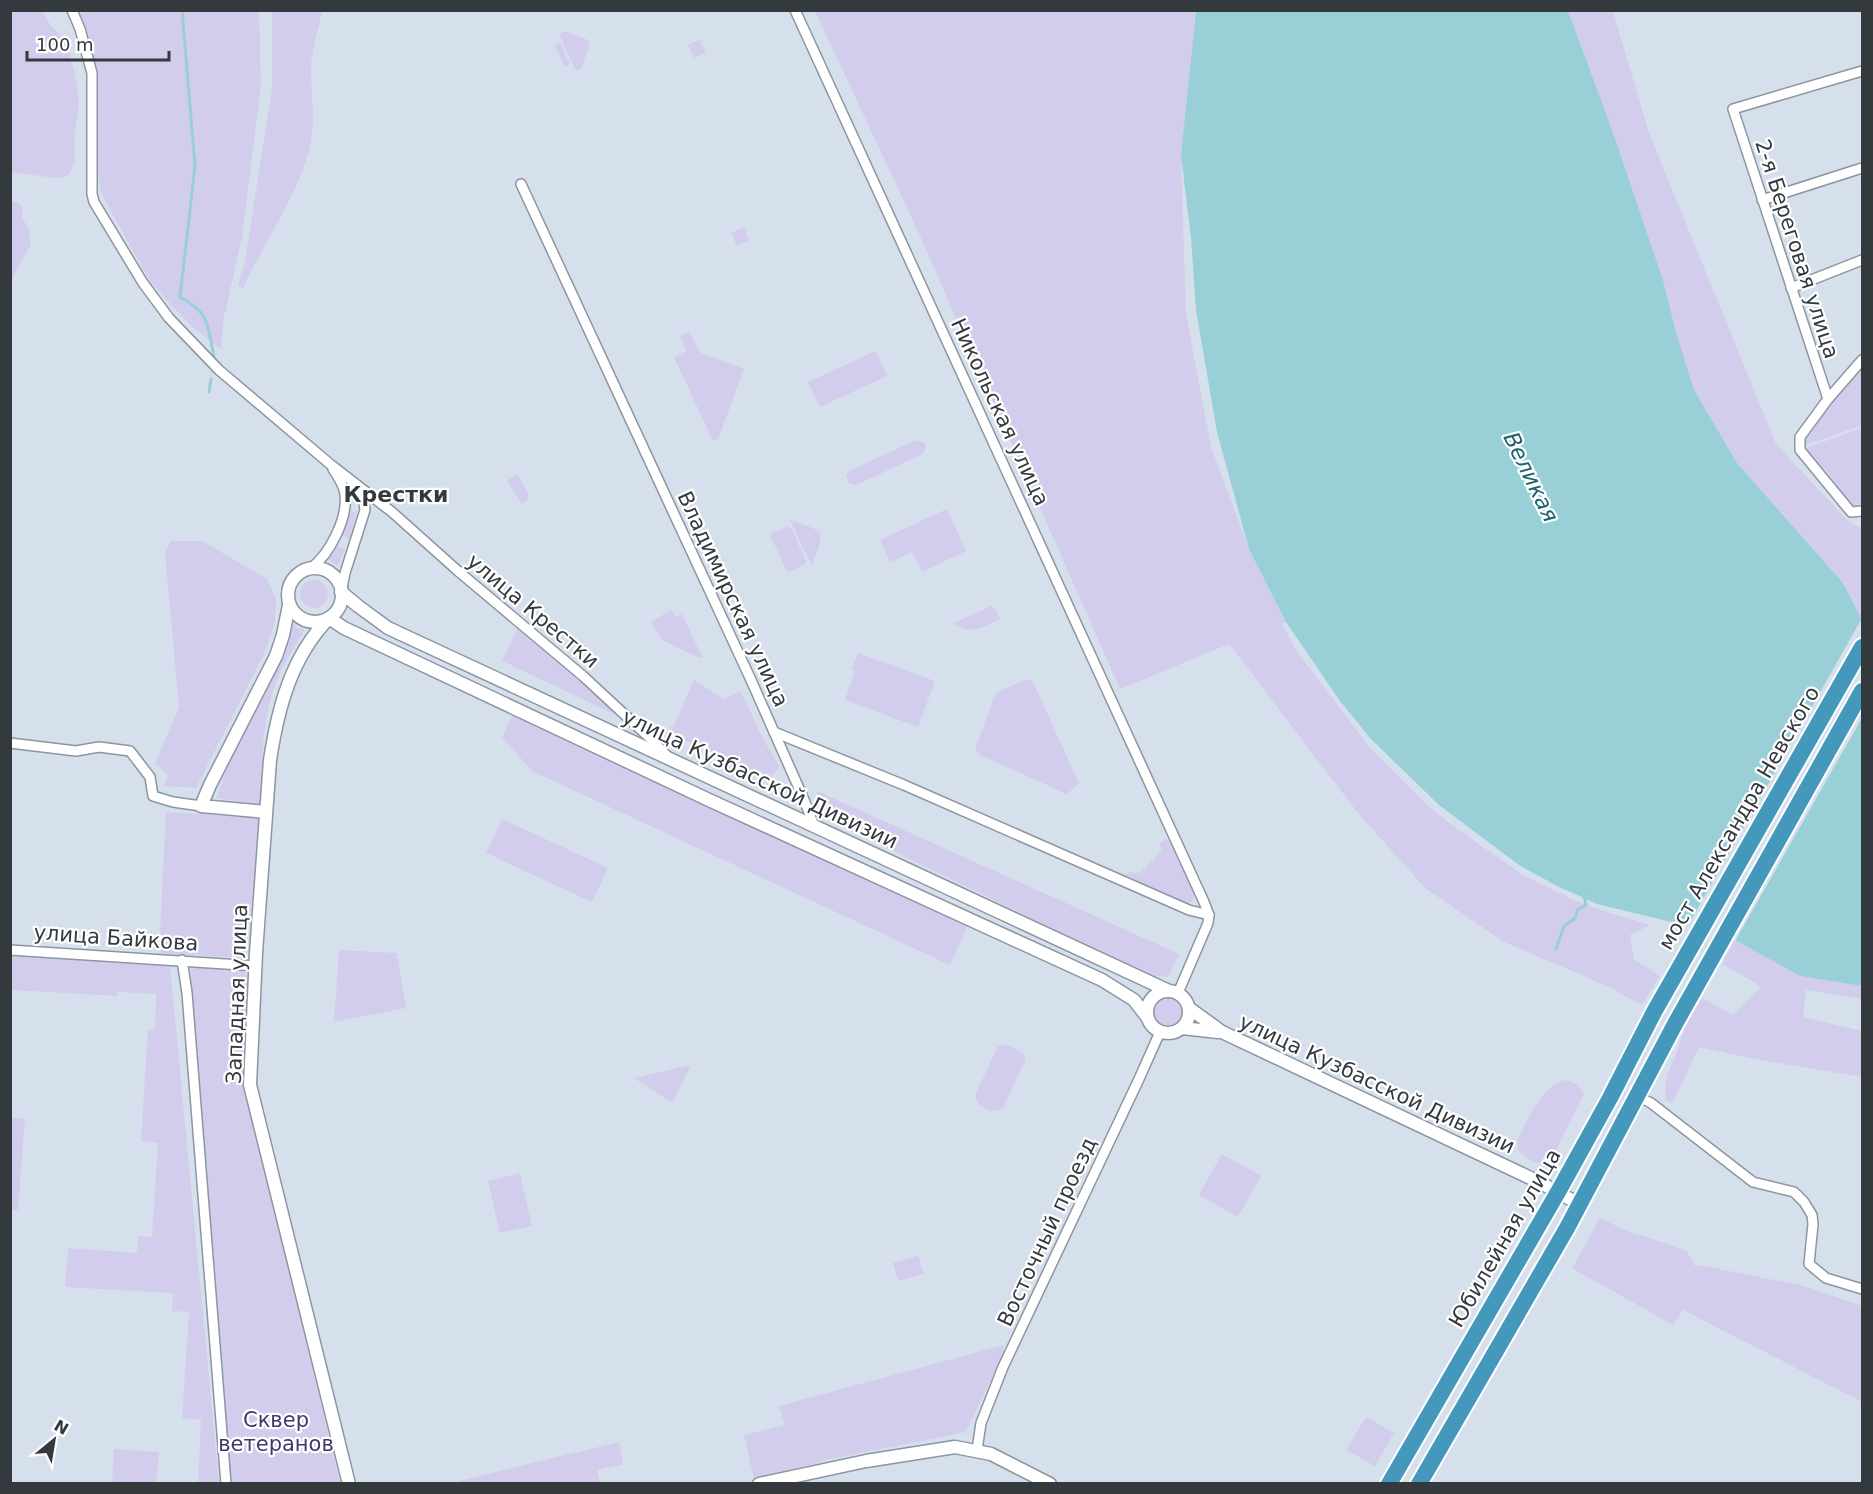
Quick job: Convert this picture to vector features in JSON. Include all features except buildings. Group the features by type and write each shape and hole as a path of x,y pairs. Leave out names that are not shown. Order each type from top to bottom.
{"highway":[{"name":"мост Александра Невского","path":"1654,1012 1863,647"},
{"name":"мост Александра Невского","path":"1637,1096 1863,691"},
{"name":"Юбилейная улица","path":"1389,1484 1558,1192 1654,1012"},
{"path":"1419,1484 1580,1204 1637,1096"}],"street":[{"name":"улица Крестки","path":"72,10 80,29 92,73 92,194 94,202 143,283 169,318 219,370 583,676 669,758"},
{"name":"Никольская улица","path":"795,10 1200,890 1209,915"},
{"name":"2-я Береговая улица","path":"1827,399 1732,110 1863,71"},
{"path":"1762,200 1863,168"},
{"name":"Владимирская улица","path":"521,184 774,732 904,785 1189,910 1209,915"},
{"path":"1791,288 1863,260"},
{"path":"1863,360 1827,399 1800,437 1800,450 1851,512 1863,511"},
{"path":"311,568 325,553 337,534 345,502 345,492 330,464"},
{"path":"341,592 338,582 331,573 323,569 311,568 298,573 292,580 288,596 290,605 300,618 316,622 329,618 335,612 340,603 345,573 365,510 367,496 354,497 345,502"},
{"name":"улица Кузбасской Дивизии","path":"341,592 388,628 1174,992 1187,1002 1189,1008 1222,1032 1580,1204"},
{"path":"201,806 276,656 290,605"},
{"name":"улица Кузбасской Дивизии","path":"329,618 344,628 501,703 1102,980 1134,1000 1154,1028 1160,1032 1173,1033 1182,1028 1222,1032"},
{"name":"Западная улица","path":"329,618 301,653 288,682 275,730 266,812 250,1085 349,1484"},
{"path":"774,732 814,826"},
{"path":"10,743 76,752 99,747 130,751 150,777 153,796 201,806 266,812"},
{"path":"1147,1017 1152,997 1158,993 1174,992 1206,930 1209,915"},
{"name":"улица Байкова","path":"10,950 256,966"},
{"name":"Западная улица","path":"182,960 187,993 226,1484"},
{"path":"1182,1028 1188,1020 1189,1008"},
{"name":"Восточный проезд","path":"977,1450 981,1423 1003,1367 1160,1032"},
{"path":"1637,1096 1651,1103 1753,1182 1794,1192 1812,1215 1809,1264 1826,1278 1863,1289"},
{"path":"759,1484 866,1461 947,1448 977,1450 1007,1461 1050,1484"}],"green space":[{"path":"17,11 42,11 67,45 76,78 79,104 74,138 75,162 65,177 55,178 11,172 10,14"},
{"path":"80,11 259,11 261,85 242,237 224,317 221,349 190,325 151,283 101,193 97,166 96,73 88,34"},
{"path":"272,11 322,11 311,62 312,138 305,165 289,201 243,288 238,286 245,261 272,88"},
{"path":"815,11 1196,11 1181,155 1186,314 1211,447 1249,549 1286,622 1282,624 1297,652 1371,749 1428,806 1523,875 1576,901 1650,925 1630,935 1634,959 1660,976 1642,1005 1607,986 1504,942 1425,888 1358,813 1229,644 1120,689 916,227"},
{"path":"1568,11 1613,11 1649,133 1776,444 1847,520 1862,529 1861,620 1843,583 1737,463 1694,390 1663,280 1610,124"},
{"path":"565,31 586,39 590,44 581,69 576,71 559,34"},
{"path":"700,40 706,52 694,58 688,45"},
{"path":"560,43 570,64 565,67 555,46"},
{"path":"10,200 20,203 31,244 14,275 11,289"},
{"path":"744,227 749,240 737,246 731,233"},
{"path":"690,332 699,352 744,369 718,439 713,441 674,357 686,351 680,336"},
{"path":"876,351 887,376 820,407 808,382"},
{"path":"1862,365 1862,425 1806,445 1804,433"},
{"path":"1862,428 1862,504 1853,509 1825,468 1820,469 1806,448"},
{"path":"916,440 923,442 926,446 923,454 856,485 849,483 846,476 849,471"},
{"path":"517,474 529,494 528,499 522,504 507,481"},
{"path":"947,509 966,551 922,572 912,552 890,562 880,540"},
{"path":"357,511 349,539 342,535 350,513"},
{"path":"790,520 811,527 820,534 821,539 812,566"},
{"path":"786,527 791,528 806,561 804,565 789,572 771,537 772,533"},
{"path":"171,541 202,541 267,579 276,599 275,623 264,654 196,788 164,786 168,775 155,763 179,707 165,553"},
{"path":"338,546 345,549 338,566 328,559"},
{"path":"314,580 324,584 328,594 324,604 314,608 304,604 300,594 304,584"},
{"path":"991,606 995,608 1000,619 971,630 954,623"},
{"path":"671,609 675,617 682,614 702,657 699,658 664,641 651,623"},
{"path":"293,624 305,629 280,673 269,705 262,755 260,805 217,798 233,754 275,668"},
{"path":"518,627 611,709 614,714 502,661"},
{"path":"858,653 935,681 918,727 845,700 855,671 852,669"},
{"path":"1027,679 1033,682 1079,783 1067,794 980,755 975,750 994,697 998,692"},
{"path":"694,680 723,699 741,691 761,735 779,766 771,778 670,734"},
{"path":"515,709 968,925 950,965 532,771 502,737"},
{"path":"815,790 1179,954 1168,977 1151,976 833,822"},
{"path":"166,812 260,818 246,958 159,953"},
{"path":"502,819 608,868 592,902 486,853"},
{"path":"1165,839 1169,841 1195,893 1193,900 1188,904 1126,875 1129,872 1140,873 1162,851 1159,844"},
{"path":"1735,940 1800,976 1862,986 1862,999 1806,990 1803,1017 1862,1031 1862,1077 1699,1047 1672,1104 1666,1100 1667,1075 1684,1029 1702,998 1733,1015 1760,989 1757,984 1722,964"},
{"path":"339,950 397,953 406,1008 334,1022"},
{"path":"10,956 170,966 219,1483 198,1483 201,1420 182,1418 189,1312 172,1311 173,1293 65,1287 68,1248 137,1253 138,1236 152,1237 158,1143 141,1141 148,1029 155,1029 156,994 117,992 117,996 11,990"},
{"name":"Сквер ветеранов","path":"194,968 245,972 251,983 245,1091 340,1483 230,1483 187,971"},
{"path":"1168,996 1179,1001 1184,1012 1179,1023 1168,1028 1157,1023 1152,1012 1157,1001"},
{"path":"1006,1045 1022,1052 1026,1059 1003,1108 994,1111 982,1107 975,1095 998,1046"},
{"path":"691,1065 672,1103 634,1078"},
{"path":"1563,1080 1576,1084 1584,1094 1551,1160 1535,1163 1519,1152 1517,1144 1519,1137 1542,1096"},
{"path":"11,1118 25,1119 18,1210 11,1209"},
{"path":"1222,1154 1261,1176 1238,1217 1199,1195"},
{"path":"520,1173 532,1226 500,1233 488,1181"},
{"path":"1600,1218 1631,1233 1687,1251 1695,1266 1804,1286 1862,1306 1862,1402 1683,1310 1673,1325 1572,1268"},
{"path":"918,1256 924,1274 898,1281 893,1263"},
{"path":"1004,1345 1002,1356 966,1432 830,1459 754,1479 744,1435 785,1425 779,1406"},
{"path":"1366,1417 1394,1433 1375,1466 1346,1450"},
{"path":"619,1442 623,1464 597,1470 600,1483 451,1483"},
{"path":"114,1449 159,1452 156,1483 112,1483"}],"water":[{"name":"Великая","path":"1196,11 1568,11 1610,124 1663,280 1694,390 1737,463 1843,583 1862,620 1862,986 1800,976 1735,940 1597,904 1519,865 1439,805 1370,738 1340,701 1286,622 1249,549 1217,432 1196,310 1191,238 1181,155"}],"pier":[{"path":"1862,618 1862,718 1734,943 1686,929"}],"waterway":[{"path":"182,10 195,166 180,297 203,315 214,356"},
{"path":"209,392 211,379"},
{"path":"1556,949 1564,926 1575,918 1578,909 1586,905 1584,895"}],"district":[{"name":"Крестки","path":"396,494"}]}
